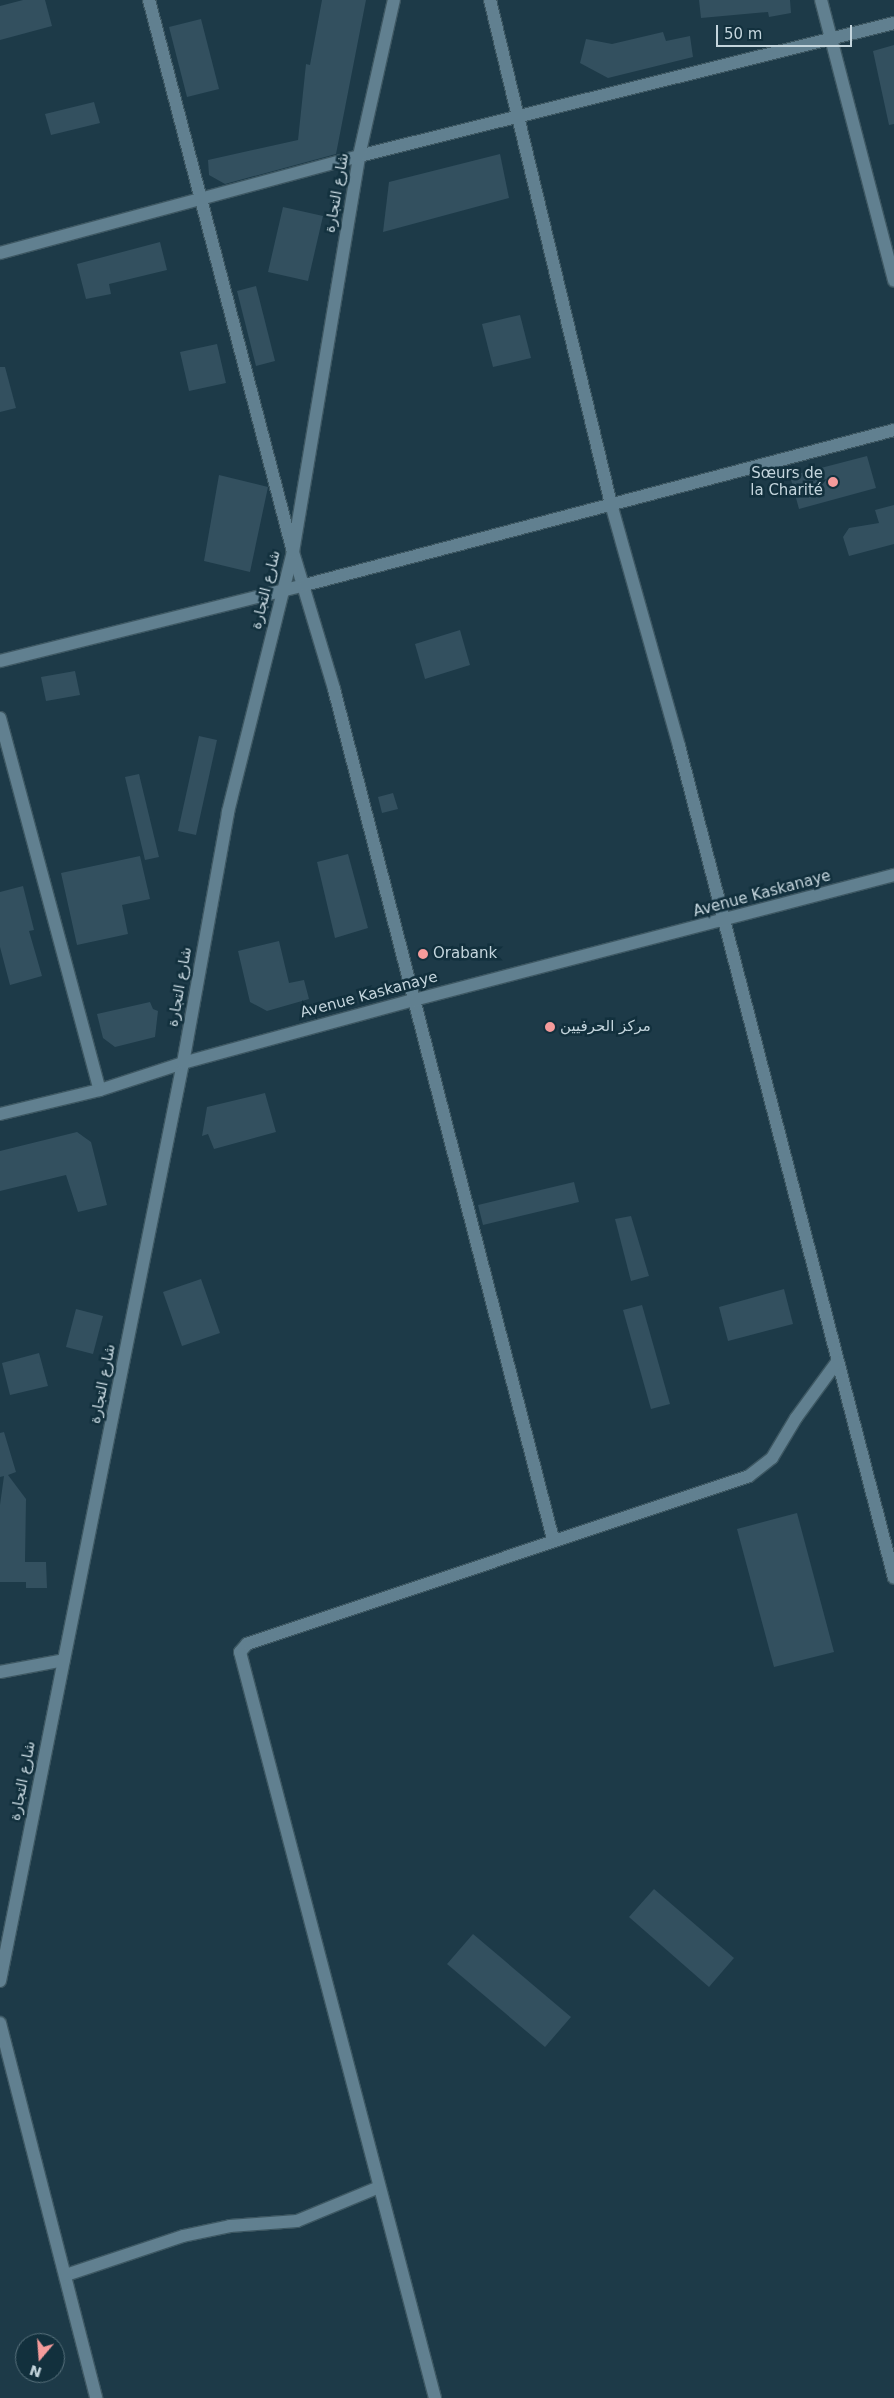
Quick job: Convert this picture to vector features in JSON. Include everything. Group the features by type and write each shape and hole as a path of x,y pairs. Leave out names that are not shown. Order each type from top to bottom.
{"street":[{"path":"149,0 199,199 293,552 305,585 414,1000 553,1539"},
{"name":"شارع التجارة","path":"0,1981 183,1063 228,812 293,552 359,156 394,0"},
{"path":"490,0 610,504 724,921 894,1578"},
{"path":"821,0 894,281"},
{"path":"0,253 359,156 519,118 894,22"},
{"path":"0,661 305,585 894,430"},
{"path":"0,718 100,1090"},
{"name":"Avenue Kaskanaye","path":"0,1114 100,1090 183,1063 414,1000 724,921 894,875"},
{"path":"436,2398 379,2187 240,1652 247,1644 553,1539 749,1476 772,1458 796,1418 838,1362"},
{"path":"0,1672 64,1660"},
{"path":"0,2023 96,2398"},
{"path":"66,2276 183,2236 230,2226 297,2221 379,2187"}],"building":[{"path":"23,0 45,0 52,26 0,40 0,6"},
{"path":"322,0 366,0 336,154 225,184 209,175 208,160 298,140 306,64 310,65"},
{"path":"699,0 790,0 791,13 769,17 768,12 701,18"},
{"path":"201,19 219,89 187,97 169,27"},
{"path":"663,32 666,41 690,36 693,57 608,78 580,63 586,39 612,44"},
{"path":"894,45 894,124 889,125 873,51"},
{"path":"94,102 100,123 51,135 45,114"},
{"path":"500,154 509,198 383,232 389,182"},
{"path":"283,207 323,216 308,281 268,272"},
{"path":"160,242 167,270 109,284 111,294 86,299 77,264"},
{"path":"256,286 275,361 256,366 237,291"},
{"path":"520,315 531,358 493,367 482,324"},
{"path":"217,344 226,383 189,391 180,352"},
{"path":"0,367 5,367 16,408 0,412"},
{"name":"Sœurs de la Charité","path":"867,456 876,488 799,509 790,476"},
{"path":"219,475 268,487 250,572 204,561"},
{"path":"894,505 894,544 849,556 843,537 849,528 879,523 875,510"},
{"path":"460,630 470,665 425,679 415,644"},
{"path":"75,671 80,695 46,701 41,677"},
{"path":"199,736 217,740 196,835 178,831"},
{"path":"139,774 159,857 145,860 125,777"},
{"path":"393,793 398,809 382,813 378,797"},
{"path":"348,854 368,928 335,938 317,862"},
{"path":"140,856 150,899 122,905 128,934 77,945 61,873"},
{"path":"23,886 34,930 29,931 42,976 10,985 0,947 0,892"},
{"path":"279,941 289,983 304,980 309,999 267,1011 250,1002 238,951"},
{"path":"150,1002 153,1009 158,1011 155,1037 115,1047 103,1038 97,1014"},
{"path":"265,1093 276,1132 214,1149 208,1134 202,1136 207,1107"},
{"path":"77,1132 91,1142 107,1205 78,1212 66,1175 0,1191 0,1151"},
{"path":"574,1182 579,1202 483,1225 478,1205"},
{"path":"631,1216 649,1276 631,1281 615,1219"},
{"path":"201,1279 220,1333 182,1346 163,1292"},
{"path":"784,1289 793,1324 728,1341 719,1307"},
{"path":"642,1305 670,1404 651,1409 623,1310"},
{"path":"76,1309 103,1316 93,1354 66,1347"},
{"path":"39,1353 48,1386 10,1395 2,1363"},
{"path":"4,1432 16,1472 8,1475 26,1499 25,1562 46,1562 47,1588 26,1588 26,1582 0,1582 0,1505 4,1476 0,1477 0,1433"},
{"path":"797,1513 834,1652 774,1667 737,1529"},
{"path":"654,1889 734,1958 709,1987 629,1917"},
{"path":"473,1934 571,2017 545,2047 447,1964"}],"place":[{"name":"Sœurs de la Charité","path":"833,482"},
{"name":"Orabank","path":"423,954"},
{"name":"مركز الحرفيين","path":"550,1027"}]}
